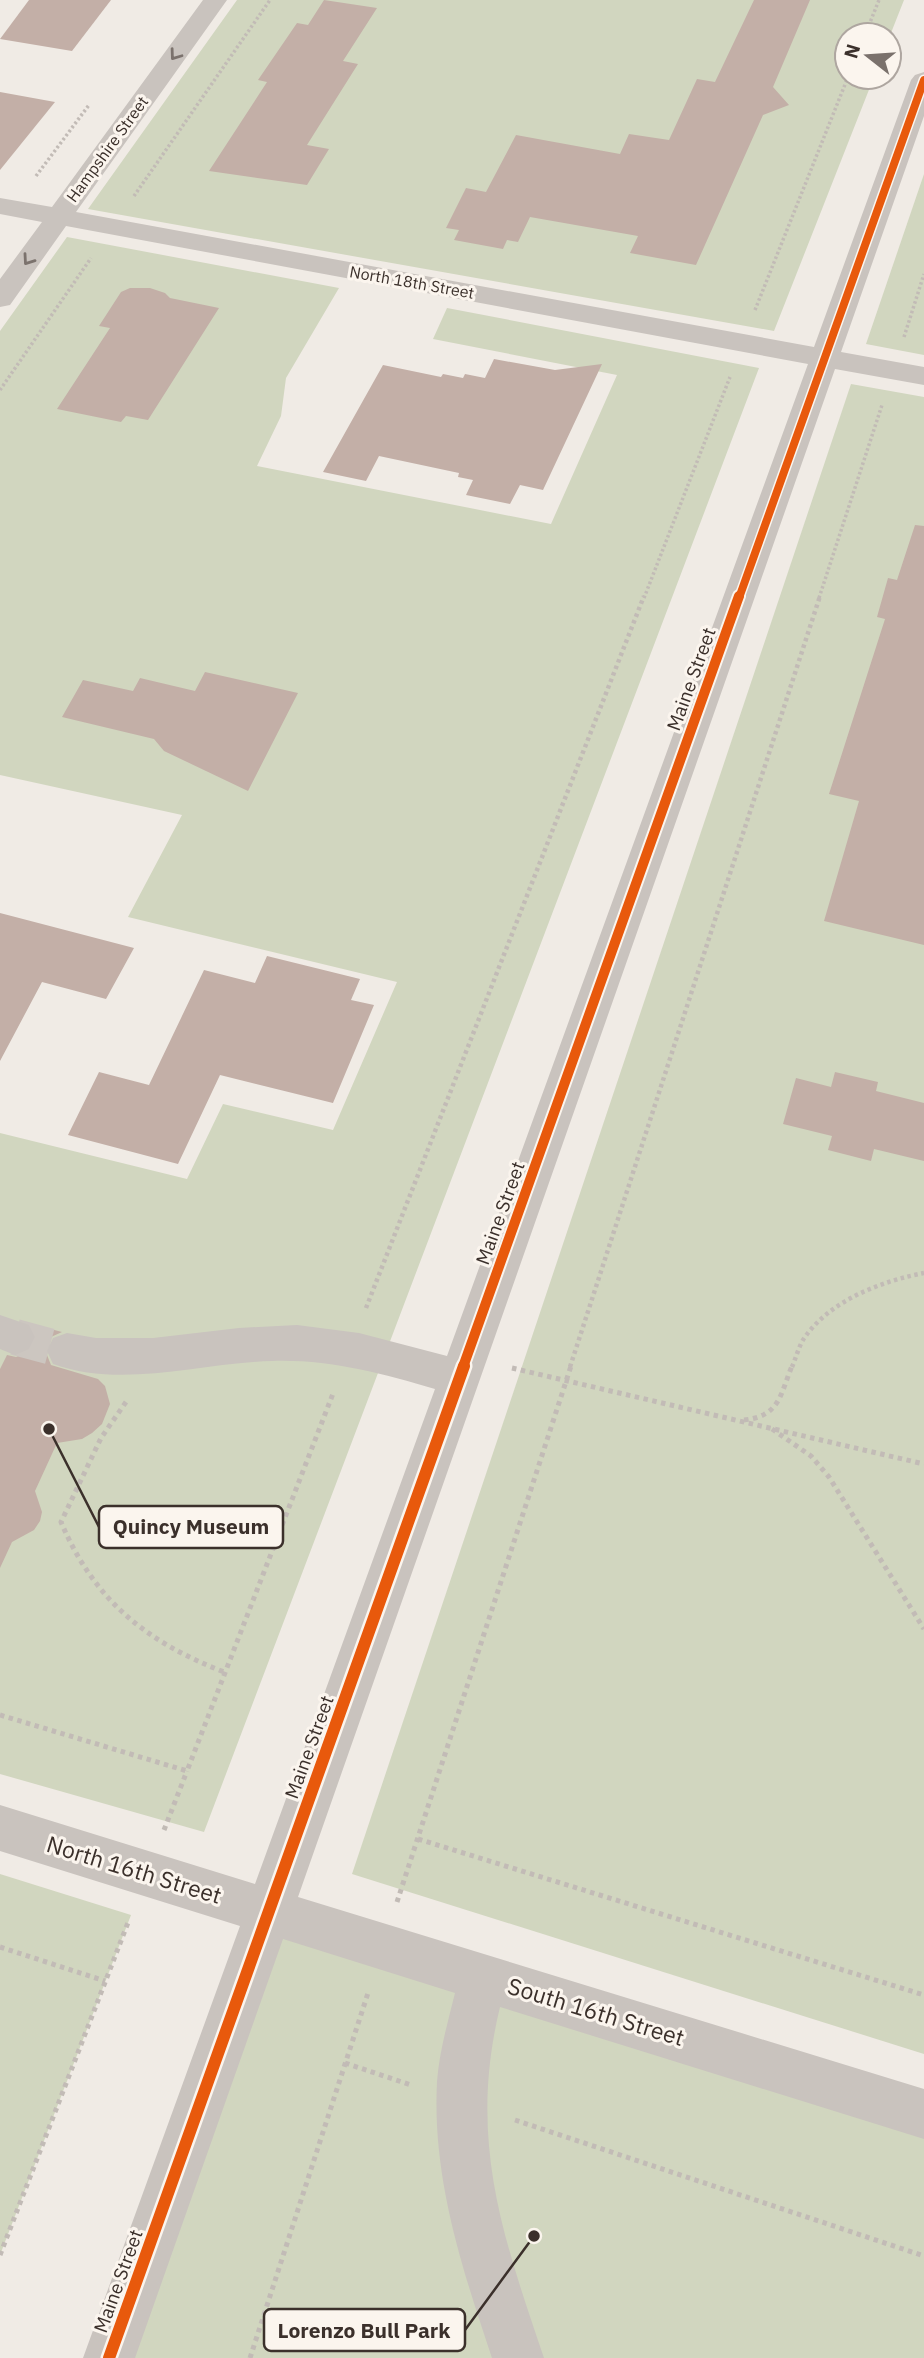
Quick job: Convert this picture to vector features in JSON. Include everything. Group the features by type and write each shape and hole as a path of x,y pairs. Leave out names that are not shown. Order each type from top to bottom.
{"street":[{"name":"Hampshire Street","path":"0,299 215,0"},
{"name":"Maine Street","path":"109,2358 924,80"},
{"name":"North 18th Street","path":"6,208 924,376"},
{"path":"67,1351 93,1357 134,1358 228,1346 297,1343 463,1367"},
{"name":"North 16th Street","path":"0,1828 269,1911"},
{"name":"South 16th Street","path":"269,1911 924,2114"},
{"path":"483,1977 462,2081 464,2166 480,2247 518,2358"}],"path":[{"path":"871,21 879,0"},
{"path":"0,2255 224,1672 843,91"},
{"path":"6,208 93,99"},
{"path":"250,2358 924,274"},
{"path":"740,1420 761,1418 775,1407 804,1338 825,1315 871,1288 897,1278 924,1273"},
{"path":"188,1351 171,1359 148,1378 113,1419 89,1461 61,1522 76,1557 108,1601 158,1641 186,1658 224,1672"},
{"path":"463,1367 565,1380 924,1464"},
{"path":"766,1426 811,1456 829,1477 924,1629"},
{"path":"0,1715 187,1771"},
{"path":"418,1839 924,1995"},
{"path":"0,1947 105,1981"},
{"path":"345,2063 924,2256"}],"green space":[{"path":"237,0 904,0 896,21 833,21 833,91 868,91 774,331 88,209"},
{"path":"924,174 924,355 866,344"},
{"path":"67,237 339,288 286,378 281,416 257,466 551,524 617,375 433,339 447,308 759,368 204,1832 0,1774 0,1133 187,1179 223,1104 333,1130 397,982 128,917 182,815 0,775 0,331"},
{"path":"851,384 924,397 924,2054 352,1874"},
{"path":"0,1874 131,1915 0,2255"},
{"path":"261,1909 924,2114 924,2358 101,2358"}],"building":[{"path":"29,0 111,0 72,51 0,39"},
{"path":"324,0 377,8 343,61 358,64 307,145 329,149 307,185 209,171 267,82 258,80 297,23 308,25"},
{"path":"754,0 810,0 773,87 789,105 763,115 696,265 630,253 638,236 530,217 518,242 507,240 503,249 454,240 459,230 446,228 466,188 486,192 516,135 620,154 629,134 669,140 697,79 715,82"},
{"path":"0,92 55,102 0,170"},
{"path":"130,288 150,288 165,293 170,298 219,308 148,420 126,416 121,422 57,409 110,328 99,326 121,292"},
{"path":"494,359 555,370 602,364 543,490 520,485 510,504 466,495 473,480 458,477 459,473 379,456 366,481 323,472 383,365 441,377 443,374 463,378 465,374 485,378"},
{"path":"915,525 924,526 924,945 824,921 859,801 829,794 885,619 877,617 888,578 897,580"},
{"path":"205,672 298,693 248,791 164,751 154,739 62,717 83,680 133,691 140,678 195,691"},
{"path":"0,913 134,948 106,999 42,982 0,1061"},
{"path":"267,956 360,979 351,1000 374,1005 333,1103 220,1075 178,1164 68,1135 99,1072 149,1085 204,970 255,983"},
{"path":"835,1072 878,1082 876,1091 924,1103 924,1161 874,1149 871,1161 828,1150 832,1136 783,1124 796,1078 831,1087"},
{"path":"31,1324 62,1332 51,1337 45,1350 51,1365 98,1379 105,1386 110,1404 102,1424 92,1433 82,1439 57,1443 35,1491 42,1512 40,1521 34,1530 12,1542 0,1568 0,1369 7,1355 16,1357 31,1350 37,1338"}],"tunnel":[{"path":"15,1337 67,1351"}],"cycle path":[{"path":"109,2358 924,80"}],"place":[{"name":"Quincy Museum","path":"49,1429"},
{"name":"Lorenzo Bull Park","path":"534,2236"}]}
